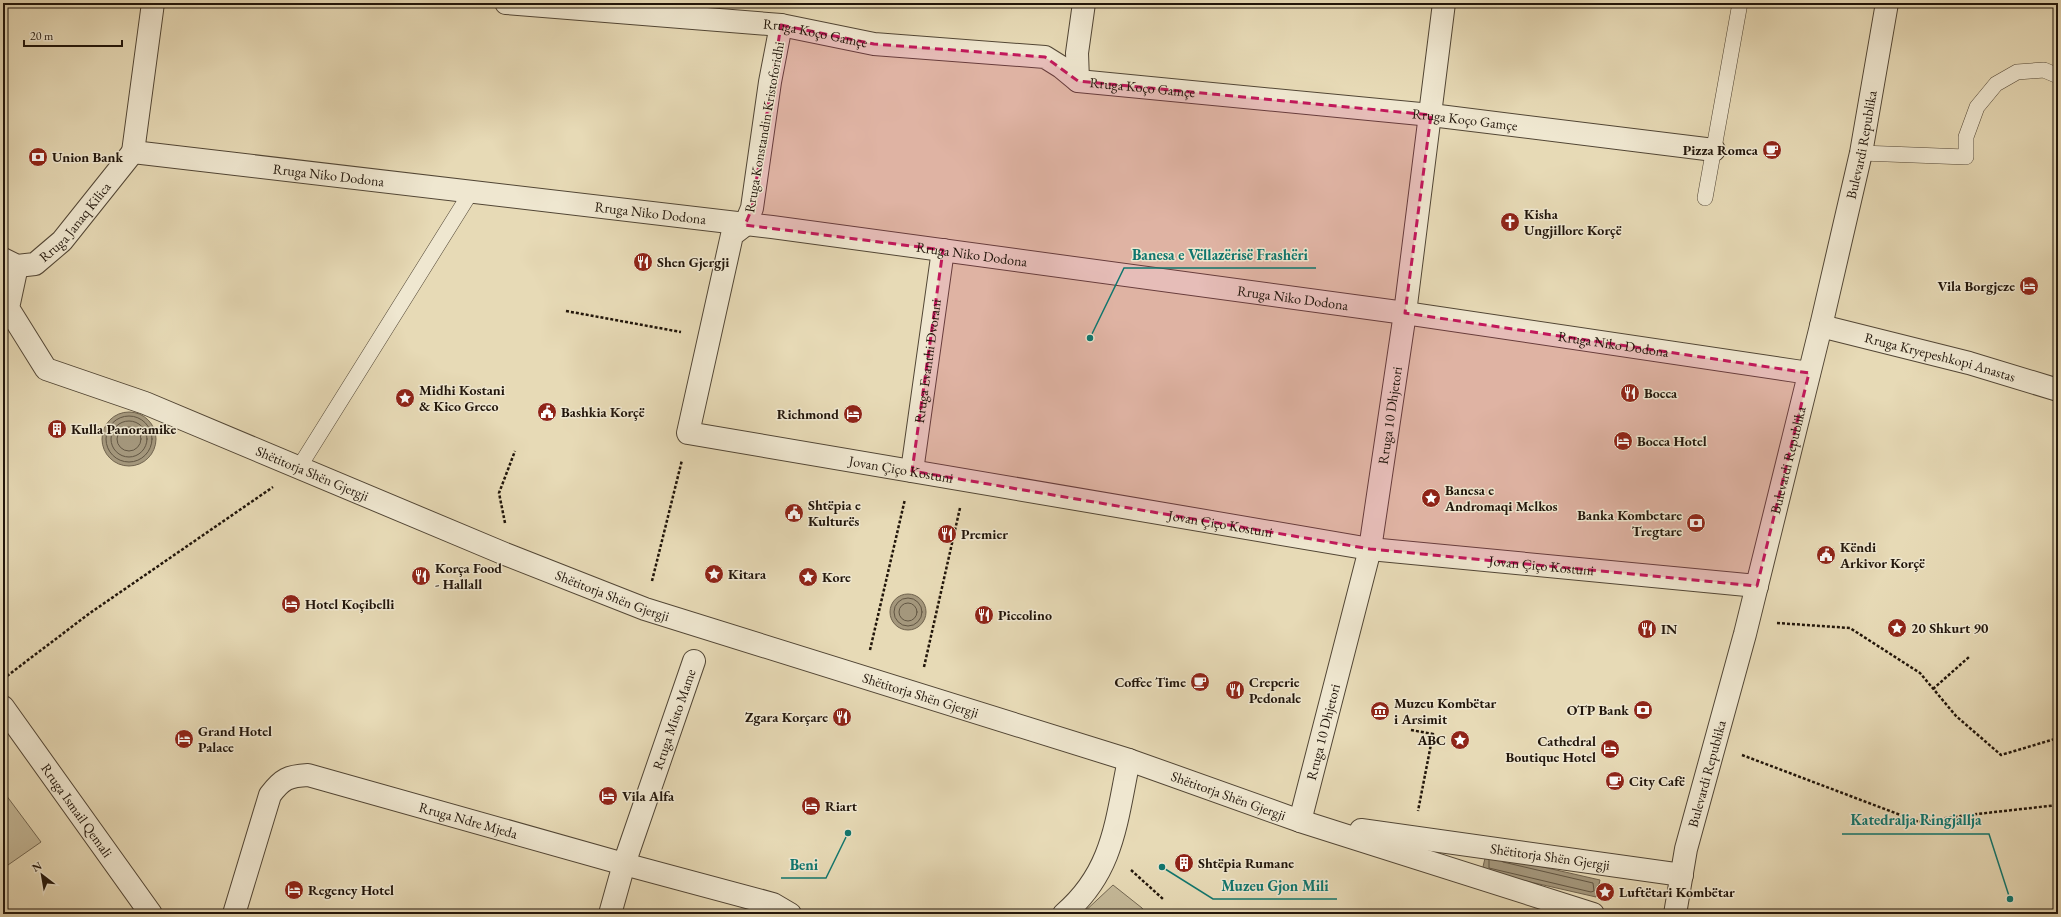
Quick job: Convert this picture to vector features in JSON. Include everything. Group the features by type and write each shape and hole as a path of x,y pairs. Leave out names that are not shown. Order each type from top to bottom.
{"street":[{"path":"133,152 153,3"},
{"name":"Rruga Koço Gamçe","path":"506,3 782,25 874,44 1045,58 1061,67 1078,81 1431,115 1714,150"},
{"path":"1078,81 1077,53 1084,3"},
{"name":"Rruga 10 Dhjetori","path":"1300,821 1370,549 1405,313 1444,3"},
{"name":"Bulevardi Republika","path":"1676,914 1686,849 1757,586 1821,326 1861,153 1887,3"},
{"name":"Rruga Konstandin Kristoforidhi","path":"688,434 732,235 746,225 752,208 770,82 782,25"},
{"name":"Rruga Niko Dodona","path":"133,152 943,250 1405,313 1809,373"},
{"name":"Rruga Janaq Kilica","path":"10,263 35,264 62,241 133,152"},
{"name":"Rruga Evanthi Dvorani","path":"912,471 943,250"},
{"name":"Shëtitorja Shën Gjergji","path":"10,263 8,308 46,369 145,403 298,469 505,554 645,608 1129,760 1300,821 1593,914"},
{"name":"Rruga Kryepeshkopi Anastas","path":"1821,326 1969,362 2058,390"},
{"name":"Jovan Çiço Kostuni","path":"688,434 1370,549 1757,586"},
{"name":"Rruga Misto Mame","path":"610,914 624,864 694,661"},
{"name":"Rruga Ismail Qemali","path":"3,707 151,914"},
{"path":"1064,914 1079,901 1097,877 1108,852 1129,760"},
{"name":"Rruga Ndre Mjeda","path":"234,914 270,795 279,783 292,776 308,775 624,864 778,911"},
{"name":"Shëtitorja Shën Gjergji","path":"1300,821 1682,875"}],"lane":[{"path":"1705,198 1740,3"},
{"path":"1861,153 1966,158 1966,137 1977,107 1996,84 2017,72 2044,70 2058,76"},
{"path":"298,469 471,192"}],"path":[{"path":"566,311 710,336"},
{"path":"499,493 515,451"},
{"path":"645,608 683,457"},
{"path":"3,679 90,613 298,469"},
{"path":"864,676 912,471"},
{"path":"918,694 966,481"},
{"path":"1748,620 1790,625 1850,628 1920,673 1956,716 2001,755 2058,738"},
{"path":"1933,689 1969,657"},
{"path":"1411,730 1433,734 1424,782"},
{"path":"1715,745 1919,822 1968,815 2058,806"},
{"path":"1108,852 1163,899"}],"highlighted area":[{"path":"781,25 874,44 1045,57 1078,81 1431,115 1405,313 1809,373 1757,586 1370,549 912,471 943,250 745,225 752,208"}],"shaded area":[{"path":"3,791 41,842 8,865 3,858"},
{"path":"1113,885 1142,908 1147,914 1082,914"}],"water":[{"path":"124,412 134,412 144,416 152,424 156,434 156,444 152,454 144,462 134,466 124,466 114,462 106,454 102,444 102,434 106,424 114,416"},
{"path":"908,594 921,599 926,612 921,625 908,630 895,625 890,612 895,599"},
{"path":"1486,854 1600,880 1596,897 1482,871"}],"place":[{"name":"Pizza Romea","path":"1772,150"},
{"name":"Union Bank","path":"38,157"},
{"name":"Kisha Ungjillore Korçë","path":"1510,222"},
{"name":"Shen Gjergji","path":"643,262"},
{"name":"Vila Borgjeze","path":"2029,286"},
{"name":"Banesa e Vëllazërisë Frashëri","path":"1090,338"},
{"name":"Bocca","path":"1630,393"},
{"name":"Midhi Kostani & Kico Greco","path":"405,398"},
{"name":"Bashkia Korçë","path":"547,412"},
{"name":"Richmond","path":"853,414"},
{"name":"Kulla Panoramike","path":"57,429"},
{"name":"Bocca Hotel","path":"1623,441"},
{"name":"Banesa e Andromaqi Melkos","path":"1431,498"},
{"name":"Shtëpia e Kulturës","path":"794,513"},
{"name":"Banka Kombetare Tregtare","path":"1696,523"},
{"name":"Premier","path":"947,534"},
{"name":"Këndi Arkivor Korçë","path":"1826,555"},
{"name":"Kitara","path":"714,574"},
{"name":"Korça Food - Hallall","path":"421,576"},
{"name":"Kore","path":"808,577"},
{"name":"Hotel Koçibelli","path":"291,604"},
{"name":"Piccolino","path":"984,615"},
{"name":"20 Shkurt 90","path":"1897,628"},
{"name":"IN","path":"1647,629"},
{"name":"Coffee Time","path":"1200,682"},
{"name":"Creperie Pedonale","path":"1235,690"},
{"name":"OTP Bank","path":"1643,710"},
{"name":"Muzeu Kombëtar i Arsimit","path":"1380,711"},
{"name":"Zgara Korçare","path":"842,717"},
{"name":"Grand Hotel Palace","path":"184,739"},
{"name":"ABC","path":"1460,740"},
{"name":"Cathedral Boutique Hotel","path":"1610,749"},
{"name":"City Cafë","path":"1615,781"},
{"name":"Vila Alfa","path":"608,796"},
{"name":"Riart","path":"811,806"},
{"name":"Beni","path":"848,833"},
{"name":"Shtëpia Rumane","path":"1184,863"},
{"name":"Muzeu Gjon Mili","path":"1162,867"},
{"name":"Regency Hotel","path":"294,890"},
{"name":"Luftëtari Kombëtar","path":"1605,892"},
{"name":"Katedralja Ringjallja","path":"2010,899"}]}
